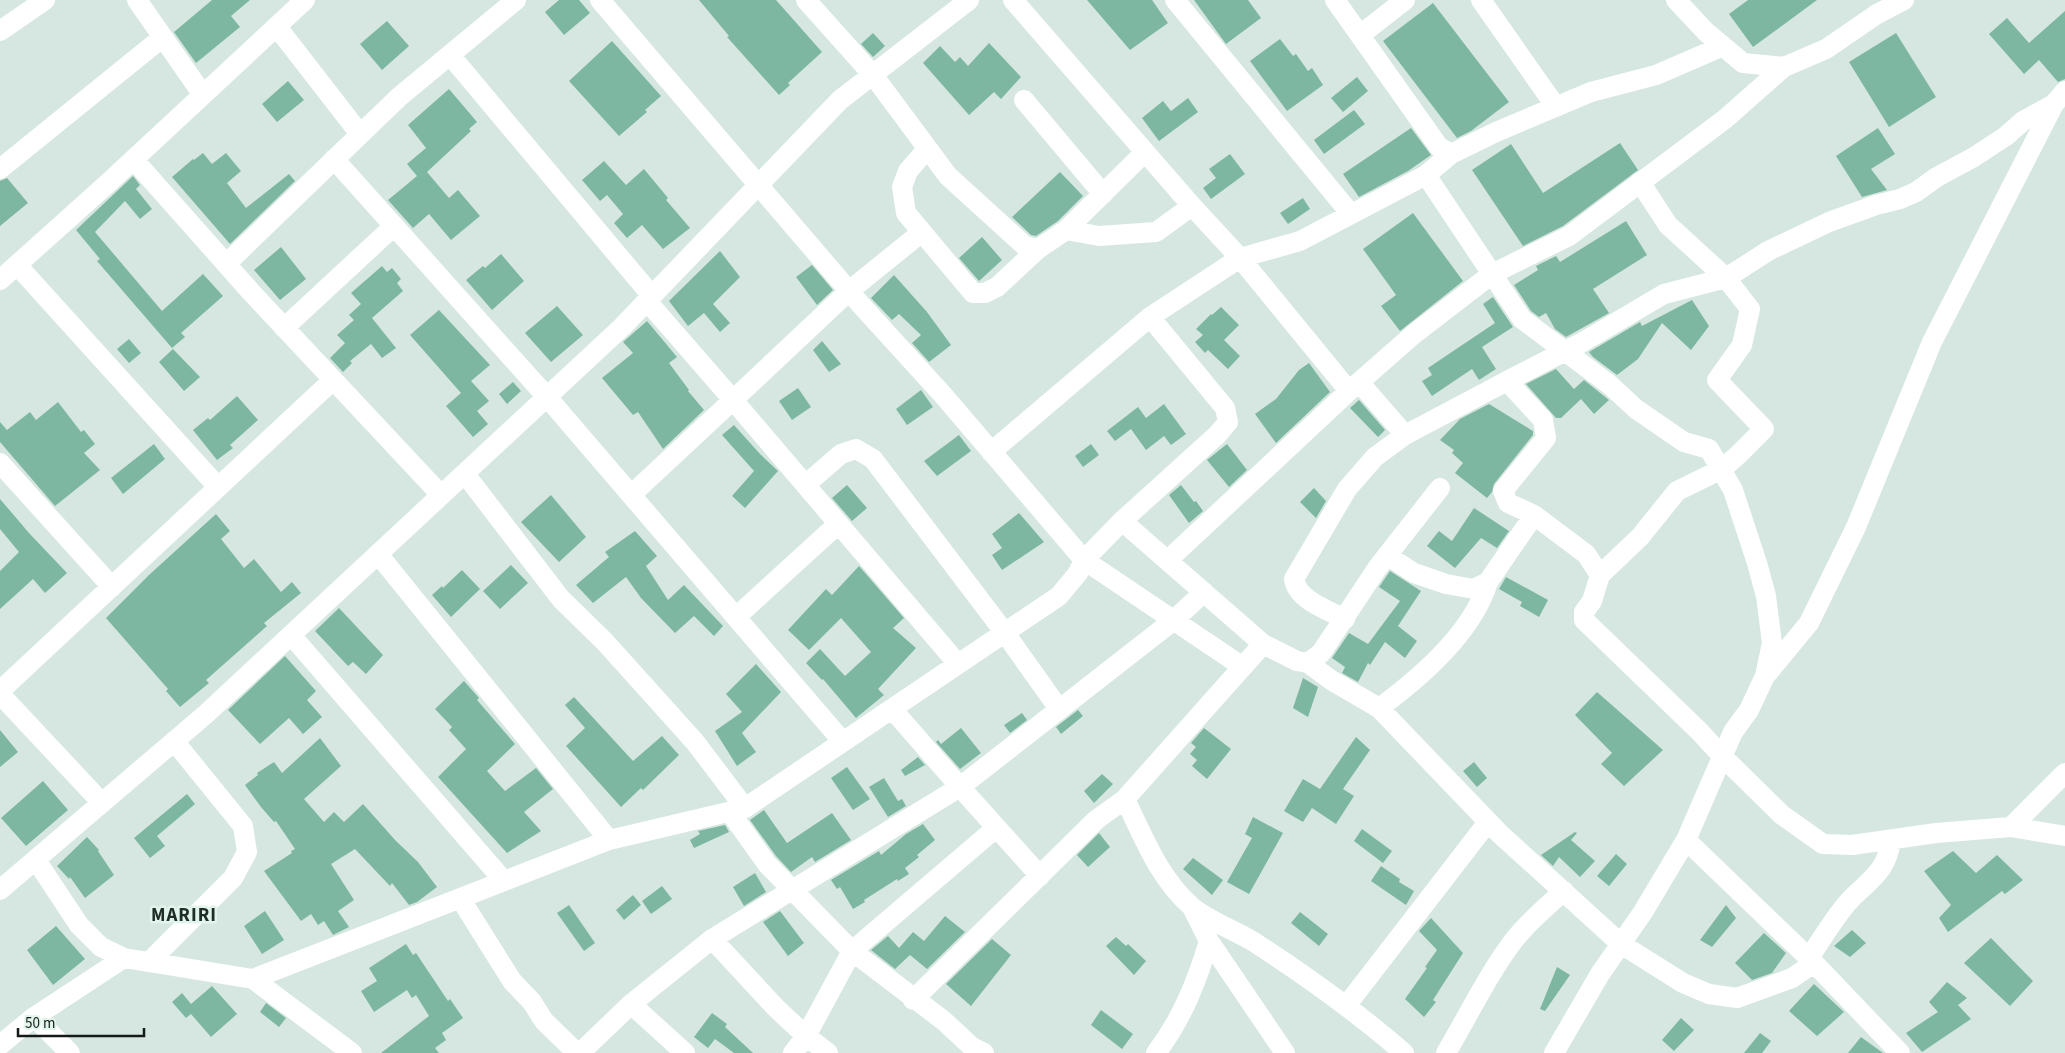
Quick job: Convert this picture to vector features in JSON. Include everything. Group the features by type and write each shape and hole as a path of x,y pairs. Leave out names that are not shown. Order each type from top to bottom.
{"street":[{"path":"0,30 45,0"},
{"path":"137,0 202,96"},
{"path":"0,280 134,160 306,0"},
{"path":"226,264 399,97 516,0"},
{"path":"600,0 849,291 992,452 1084,560 1243,666"},
{"path":"806,0 873,75 948,176 1025,246 1038,249"},
{"path":"0,890 174,741 547,397 649,299 840,100 969,0"},
{"path":"1013,0 1192,206 1354,386 1406,435"},
{"path":"1175,0 1350,213"},
{"path":"1335,0 1439,147 1451,154"},
{"path":"1360,35 1405,0"},
{"path":"1481,0 1556,107"},
{"path":"1676,0 1743,63 1784,67"},
{"path":"1168,560 1354,386 1414,334 1492,274 1569,236 1725,119 1784,67 1826,49 1877,14 1904,0"},
{"path":"277,27 360,134"},
{"path":"0,169 163,38"},
{"path":"992,452 1150,318 1240,258 1300,241 1350,213 1426,175 1451,154 1496,132 1591,92 1656,75 1723,46"},
{"path":"450,55 733,400 958,664"},
{"path":"1344,619 1306,598 1295,587 1294,579 1347,488 1375,457 1406,435 1566,352 1664,294 1726,278 1768,251 1830,222 1916,192 1937,177 1974,157 2006,136 2023,120 2059,97"},
{"path":"1765,676 1809,623 1856,527 1932,342 2059,97"},
{"path":"1024,100 1103,194"},
{"path":"927,149 908,171 902,187 906,213 973,293 985,294 997,287 1038,249 1066,230 1145,152"},
{"path":"334,159 547,397 843,742"},
{"path":"134,160 284,328 441,495"},
{"path":"1426,175 1522,319 1610,385 1636,409 1684,442 1709,449 1722,468 1733,490 1766,596 1772,643 1765,676 1749,710 1733,732 1686,840 1642,912 1600,974 1554,1053"},
{"path":"1640,182 1668,226 1726,278 1750,309 1742,345 1717,380 1764,430 1722,468 1677,491 1640,537 1600,575 1592,601 1584,612 1584,620 1699,731 1782,815 1823,844 1852,845 1936,833 2011,827 2065,836"},
{"path":"1066,230 1099,236 1156,232 1192,206"},
{"path":"284,328 394,226"},
{"path":"630,495 849,291 922,232"},
{"path":"17,265 218,487"},
{"path":"253,979 608,840 737,810 843,742 1059,596 1078,573 1084,560 1122,521 1217,435 1228,422 1225,408 1150,318"},
{"path":"102,803 0,692 333,380"},
{"path":"1507,381 1543,420 1546,438 1503,491 1508,503 1534,515 1586,554 1600,575"},
{"path":"805,485 841,454 856,449 873,459 1005,633 1058,709"},
{"path":"0,464 112,586"},
{"path":"465,474 561,599 605,642 695,742 737,810 767,864 852,951 944,1021 972,1047 984,1053"},
{"path":"1308,662 1321,653 1378,567 1440,488"},
{"path":"1379,708 1444,653 1483,598 1488,582 1534,515"},
{"path":"1122,521 1263,644 1297,661 1308,662 1331,680 1379,708 1488,822 1621,944 1683,984 1709,994 1736,998 1792,978 1811,960 1850,901 1880,871 1889,853 1891,840"},
{"path":"736,617 838,524"},
{"path":"378,554 608,840"},
{"path":"1388,556 1414,573 1446,584 1474,589 1488,582"},
{"path":"460,898 512,981 532,1002 544,1021 578,1053 631,1004 712,939 960,787 1174,620 1204,592"},
{"path":"291,635 504,881"},
{"path":"914,1000 1096,820 1125,799 1263,644"},
{"path":"892,709 1040,876"},
{"path":"149,962 233,878 247,852 243,826 174,741"},
{"path":"2011,827 2065,773"},
{"path":"1125,799 1154,858 1170,884 1192,907 1252,941 1372,1025 1404,1053"},
{"path":"1346,1006 1488,822"},
{"path":"793,1053 806,1036 852,951 996,828"},
{"path":"1686,840 1811,960 1900,1053"},
{"path":"36,860 79,925 101,947 124,958 253,979 342,1050"},
{"path":"1446,1053 1506,951 1528,923 1564,890"},
{"path":"1192,907 1209,941 1285,1053"},
{"path":"712,939 776,1008 806,1036 828,1053"},
{"path":"1156,1053 1174,1029 1199,975 1209,941"},
{"path":"0,1045 34,1017 124,958"},
{"path":"631,1004 685,1053"},
{"path":"34,1017 70,1053"}],"building":[{"path":"212,0 250,0 231,16 240,27 196,63 174,32"},
{"path":"559,0 579,0 590,13 564,35 545,12"},
{"path":"699,0 776,0 822,52 788,83 790,85 779,95 727,37 729,36"},
{"path":"1087,0 1152,0 1168,23 1130,50"},
{"path":"1194,0 1248,0 1261,18 1226,44"},
{"path":"1748,0 1817,0 1753,47 1729,14"},
{"path":"1433,3 1509,102 1471,131 1457,138 1383,41"},
{"path":"2065,11 2065,79 2058,82 2039,60 2024,74 1989,34 2007,18 2029,43"},
{"path":"387,21 409,46 382,70 360,44"},
{"path":"873,33 885,46 873,57 861,44"},
{"path":"1896,33 1936,97 1889,127 1849,62"},
{"path":"1280,39 1293,56 1296,54 1308,71 1312,68 1323,85 1287,111 1250,61"},
{"path":"612,41 661,96 645,110 647,112 619,136 569,81"},
{"path":"989,43 1021,77 1001,99 994,92 969,115 923,63 940,46 955,62 960,57 968,66"},
{"path":"1357,77 1368,91 1343,112 1331,98"},
{"path":"288,81 304,100 277,122 262,104"},
{"path":"449,89 477,122 469,129 471,131 427,172 449,198 458,190 480,216 451,240 429,214 413,228 388,200 417,176 407,164 426,148 408,125"},
{"path":"1188,98 1198,112 1159,141 1142,118 1163,101 1171,111"},
{"path":"1354,110 1365,124 1324,154 1314,140"},
{"path":"1411,128 1431,155 1408,171 1359,197 1343,174"},
{"path":"1878,128 1895,154 1871,169 1887,190 1862,197 1836,156"},
{"path":"1620,143 1638,170 1563,226 1523,246 1472,170 1511,144 1543,193"},
{"path":"203,153 212,164 226,153 241,171 227,183 246,208 289,174 295,181 230,244 172,177"},
{"path":"1230,154 1245,174 1211,199 1203,188 1216,178 1209,169"},
{"path":"604,161 626,185 644,169 668,198 666,200 690,228 663,249 642,225 627,238 614,223 623,214 607,195 600,201 582,180"},
{"path":"1060,172 1083,196 1058,221 1036,236 1031,235 1012,217"},
{"path":"133,176 140,185 136,189 152,209 140,219 125,201 95,232 162,311 203,274 223,296 181,333 185,337 172,348 97,261 100,259 76,230"},
{"path":"7,178 28,203 0,226 0,181"},
{"path":"1303,198 1310,209 1288,224 1280,213"},
{"path":"1413,213 1463,281 1400,331 1381,306 1396,295 1363,249"},
{"path":"1626,221 1647,255 1593,289 1609,313 1566,337 1555,329 1546,313 1539,317 1531,311 1514,285 1538,270 1536,266 1556,256 1560,262"},
{"path":"982,237 1002,260 979,281 959,258"},
{"path":"281,247 306,279 280,300 254,270"},
{"path":"720,251 740,277 713,304 730,323 720,332 704,313 688,326 669,301"},
{"path":"501,254 524,281 492,310 466,280 483,266 485,268"},
{"path":"812,265 833,290 817,305 796,277"},
{"path":"382,266 387,272 392,268 401,279 397,283 403,291 372,318 396,348 382,358 371,344 350,361 352,363 343,372 330,358 345,343 337,335 354,320 349,315 361,304 351,293"},
{"path":"894,275 927,312 951,345 929,362 912,343 921,335 899,314 892,320 871,298"},
{"path":"1493,297 1513,327 1482,347 1496,369 1479,380 1472,369 1432,396 1422,381 1432,375 1428,368 1495,323 1483,304"},
{"path":"1692,300 1709,326 1691,350 1662,323 1638,359 1617,375 1589,352 1640,322 1642,326"},
{"path":"557,306 583,335 551,362 525,333"},
{"path":"1221,307 1239,325 1224,340 1240,356 1228,369 1208,350 1205,353 1195,342 1203,335 1196,329"},
{"path":"439,310 490,365 471,381 489,401 477,411 488,424 473,437 446,406 461,393 410,335"},
{"path":"647,321 677,357 669,363 704,410 663,449 638,412 633,415 602,378 633,353 623,342"},
{"path":"129,339 141,353 129,363 117,349"},
{"path":"822,341 841,364 829,372 813,350"},
{"path":"173,349 200,377 184,391 159,362"},
{"path":"1309,363 1330,392 1276,443 1255,414 1276,399 1299,370"},
{"path":"1556,369 1574,389 1584,380 1609,400 1594,414 1581,399 1561,418 1556,418 1526,384"},
{"path":"513,382 521,391 507,404 499,394"},
{"path":"798,388 811,407 792,420 779,401"},
{"path":"921,390 933,407 907,425 896,409"},
{"path":"237,396 258,420 230,445 233,448 217,460 193,430 208,418 210,420"},
{"path":"1359,400 1385,430 1378,437 1350,408"},
{"path":"58,402 81,432 84,430 95,444 84,453 100,470 55,506 0,442 0,422 7,430 30,412 36,420"},
{"path":"1164,404 1186,434 1171,445 1164,436 1146,450 1131,429 1115,441 1107,431 1138,407 1146,418"},
{"path":"1489,404 1533,431 1533,435 1494,484 1492,492 1487,498 1455,473 1463,463 1452,453 1454,450 1440,440 1460,419"},
{"path":"734,425 778,471 745,508 732,496 754,471 722,435"},
{"path":"959,435 971,451 937,476 924,461"},
{"path":"154,444 165,459 123,494 111,478"},
{"path":"1091,444 1099,455 1083,467 1075,456"},
{"path":"1227,444 1247,470 1229,487 1207,460"},
{"path":"847,485 867,508 852,521 832,498"},
{"path":"1181,485 1203,511 1189,523 1169,495"},
{"path":"1314,488 1326,501 1316,518 1300,502"},
{"path":"551,495 586,537 559,562 521,522"},
{"path":"0,499 67,573 45,593 33,579 0,609 0,571 19,552 0,529"},
{"path":"1474,508 1509,531 1497,548 1481,538 1455,568 1427,546 1439,531 1452,541"},
{"path":"1019,513 1044,542 1002,570 992,555 1002,548 992,534"},
{"path":"216,514 230,531 221,539 244,568 254,559 281,592 292,582 301,593 264,623 267,626 206,680 209,683 180,707 166,691 168,689 106,618 149,575"},
{"path":"635,531 657,556 646,566 668,600 684,585 723,626 714,636 694,616 675,633 641,598 626,577 593,603 576,585 609,557 605,552"},
{"path":"511,565 528,583 500,609 483,591"},
{"path":"859,566 904,618 893,628 916,648 878,689 884,695 856,718 823,679 806,663 820,649 845,676 871,652 841,618 809,650 788,630 826,589 832,595"},
{"path":"462,570 480,589 451,617 432,595 442,586 443,588"},
{"path":"1390,571 1421,591 1398,626 1417,641 1405,658 1385,642 1370,665 1368,663 1358,682 1342,673 1345,667 1332,658 1349,633 1368,644 1400,601 1379,587"},
{"path":"1506,577 1548,600 1539,617 1520,606 1522,602 1499,589"},
{"path":"339,608 383,655 366,674 353,662 348,666 315,631"},
{"path":"285,656 316,691 307,700 322,717 303,734 289,718 260,744 228,710"},
{"path":"756,664 781,692 742,733 756,752 737,766 715,731 742,712 726,694"},
{"path":"1303,678 1318,687 1308,717 1293,708"},
{"path":"464,681 479,698 477,700 515,744 487,771 505,791 536,768 553,789 524,812 541,831 507,853 438,777 466,749 449,730 452,727 435,709"},
{"path":"1597,692 1663,750 1624,786 1601,764 1612,753 1575,715"},
{"path":"574,697 633,761 662,736 679,755 643,790 641,788 621,807 566,746 585,728 565,705"},
{"path":"1078,710 1083,716 1061,734 1056,727"},
{"path":"1022,713 1027,720 1010,733 1004,725"},
{"path":"961,728 981,753 960,769 936,742 938,740 941,744"},
{"path":"1204,728 1231,749 1207,779 1192,766 1197,760 1190,754 1196,747 1191,743"},
{"path":"0,730 18,752 0,767"},
{"path":"1356,737 1370,750 1343,789 1354,796 1336,824 1312,808 1303,822 1284,811 1303,779 1320,789"},
{"path":"320,738 341,766 304,799 324,822 334,812 344,822 363,804 396,841 418,862 437,887 417,902 409,905 392,883 390,886 355,849 331,864 354,900 338,911 349,927 333,935 324,921 318,925 311,914 301,921 264,871 292,853 291,851 295,849 276,821 274,822 261,807 245,785 258,775 257,773 274,762 282,773"},
{"path":"918,757 925,765 905,776 901,770"},
{"path":"1474,762 1487,778 1477,787 1463,771"},
{"path":"847,767 870,799 853,810 831,778"},
{"path":"1102,774 1113,784 1094,803 1084,791"},
{"path":"884,778 898,801 902,799 906,806 888,817 869,787"},
{"path":"43,781 68,810 26,846 1,818"},
{"path":"187,794 195,804 157,836 165,846 150,858 134,838"},
{"path":"764,810 787,843 832,813 851,840 815,862 812,857 791,872 776,856 750,820"},
{"path":"1253,817 1283,833 1249,894 1227,882 1252,838 1245,834"},
{"path":"923,824 935,840 917,855 919,857 905,868 909,874 898,881 897,879 853,909 840,887 837,889 831,880 879,851 881,855 906,834"},
{"path":"725,825 729,832 694,848 690,840 700,834 698,831"},
{"path":"1362,829 1392,851 1383,863 1354,841"},
{"path":"1575,832 1577,833 1571,840 1595,861 1580,877 1559,857 1553,866 1541,855"},
{"path":"1099,833 1110,847 1088,867 1077,855"},
{"path":"87,837 99,850 114,875 85,898 70,877 69,879 57,866"},
{"path":"1953,851 1976,873 1997,855 2023,880 2005,894 2002,891 1948,932 1939,918 1951,905 1924,871"},
{"path":"1616,854 1627,864 1609,886 1597,876"},
{"path":"1193,858 1223,880 1212,895 1183,869"},
{"path":"1381,866 1400,879 1399,882 1414,891 1406,905 1371,881"},
{"path":"755,873 766,892 744,906 733,887"},
{"path":"662,886 672,899 651,914 642,901"},
{"path":"633,895 641,905 624,920 616,910"},
{"path":"569,905 595,943 584,951 557,913"},
{"path":"1726,905 1736,918 1712,947 1700,940"},
{"path":"265,911 284,940 262,954 244,926"},
{"path":"780,911 804,943 788,956 763,922"},
{"path":"1300,912 1328,934 1319,946 1291,923"},
{"path":"945,916 965,932 927,969 910,955 895,969 871,950 888,936 899,948 913,932 924,941"},
{"path":"1431,918 1463,953 1433,1000 1436,1002 1424,1017 1405,999 1437,950 1419,931"},
{"path":"56,926 85,959 53,985 27,950"},
{"path":"1852,930 1866,943 1850,957 1834,946"},
{"path":"1764,933 1786,953 1772,973 1752,980 1735,963"},
{"path":"1116,937 1126,946 1128,944 1146,961 1134,975 1106,946"},
{"path":"1991,938 2033,981 2010,1006 1964,963"},
{"path":"992,939 1011,955 971,1006 946,984"},
{"path":"406,944 413,955 416,953 448,1001 450,999 463,1018 442,1033 446,1040 435,1048 439,1053 381,1053 429,1016 416,995 412,998 407,990 374,1012 361,991 377,981 369,968"},
{"path":"1557,967 1570,975 1545,1011 1540,1009"},
{"path":"1947,982 1967,998 1958,1005 1971,1019 1922,1052 1906,1033 1938,1012 1929,1002"},
{"path":"1814,984 1844,1012 1817,1036 1789,1011"},
{"path":"212,986 237,1014 211,1037 191,1014 186,1018 172,1002 182,993 191,1004"},
{"path":"266,1003 286,1018 279,1027 260,1012"},
{"path":"1101,1010 1133,1034 1122,1049 1091,1025"},
{"path":"712,1013 727,1024 725,1027 753,1053 734,1053 715,1039 708,1048 694,1037"},
{"path":"1681,1018 1694,1030 1674,1051 1662,1040"},
{"path":"1760,1033 1771,1041 1762,1053 1744,1053"},
{"path":"1861,1037 1883,1053 1848,1053"}],"district":[{"name":"MARIRI","path":"184,915"}]}
